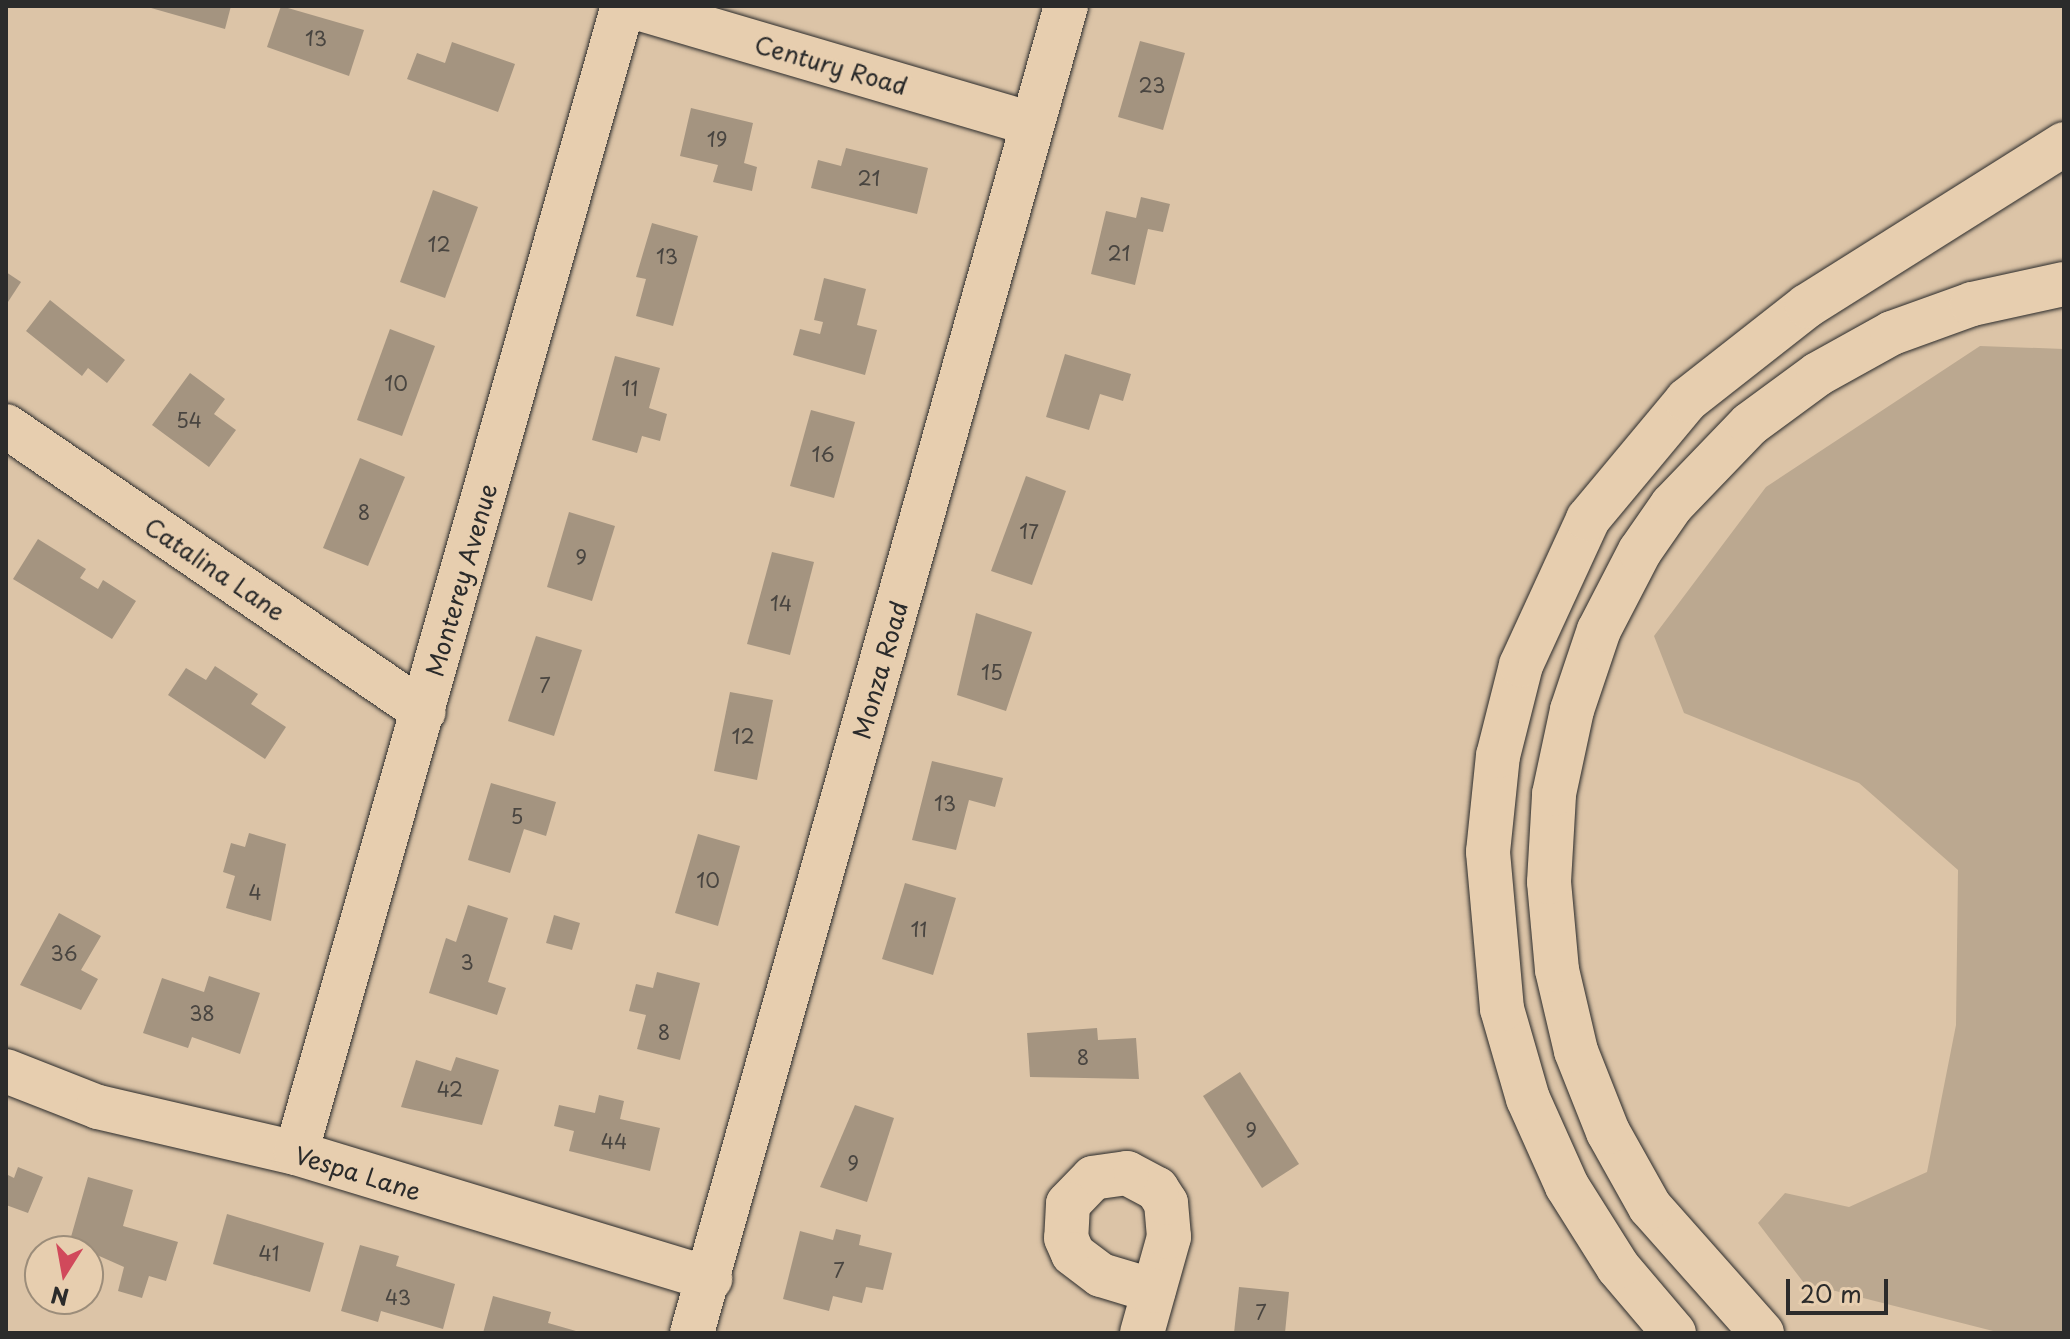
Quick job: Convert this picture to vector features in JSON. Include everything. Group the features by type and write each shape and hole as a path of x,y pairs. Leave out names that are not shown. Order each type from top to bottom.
{"main road":[{"name":"Monterey Avenue","path":"296,1153 623,6"},
{"name":"Century Road","path":"631,6 1032,124"},
{"name":"Monza Road","path":"692,1333 710,1279 1066,6"},
{"path":"1674,1333 1618,1267 1567,1186 1528,1099 1502,1009 1489,841 1498,756 1521,665 1588,519 1687,400 1807,306 2064,144"},
{"path":"1762,1333 1650,1207 1608,1132 1576,1051 1557,970 1549,882 1554,794 1572,710 1599,630 1640,551 1689,485 1750,424 1818,374 1892,333 1972,304 2064,284"},
{"name":"Catalina Lane","path":"6,426 424,712"},
{"name":"Vespa Lane","path":"6,1071 98,1107 296,1153 710,1279"},
{"path":"1142,1333 1154,1291"}],"shaded area":[{"path":"1980,346 2064,349 2064,1333 2001,1333 1804,1283 1758,1223 1785,1193 1849,1207 1927,1172 1956,1025 1958,870 1859,783 1684,713 1654,636 1766,487"}],"building":[{"path":"144,6 231,6 225,29"},
{"path":"281,6 364,30 349,76 267,47"},
{"path":"1140,41 1185,53 1163,130 1118,117"},
{"path":"452,42 515,64 498,112 407,79 417,53 445,63"},
{"path":"691,108 753,123 744,163 757,167 752,191 713,182 718,165 680,156"},
{"path":"846,148 928,168 917,214 811,188 818,160 841,166"},
{"path":"433,190 478,207 445,298 400,282"},
{"path":"1141,197 1170,204 1163,232 1148,229 1135,285 1091,274 1106,211 1136,218"},
{"path":"652,223 698,236 673,326 636,316 646,279 636,277"},
{"path":"6,272 21,282 6,305"},
{"path":"824,278 866,289 857,325 877,330 865,375 793,355 800,329 820,334 823,322 814,320"},
{"path":"50,300 125,360 107,383 88,368 82,376 26,331"},
{"path":"390,329 435,346 402,436 357,420"},
{"path":"1065,354 1131,374 1123,401 1100,394 1089,430 1046,417"},
{"path":"615,356 660,368 649,408 667,414 660,441 642,436 637,453 592,440"},
{"path":"190,373 225,399 214,414 236,430 209,467 152,425"},
{"path":"811,410 855,422 834,498 790,486"},
{"path":"360,458 405,477 368,566 323,548"},
{"path":"1026,476 1066,491 1032,585 991,571"},
{"path":"569,512 615,526 592,601 547,587"},
{"path":"38,539 86,569 80,578 98,589 103,580 136,601 112,639 13,579"},
{"path":"772,552 814,562 790,655 747,644"},
{"path":"976,613 1032,632 1006,711 957,695"},
{"path":"536,636 582,650 554,736 508,721"},
{"path":"215,666 258,694 251,704 286,727 265,759 168,695 186,668 206,680"},
{"path":"730,692 773,700 757,780 714,771"},
{"path":"932,761 1003,778 995,807 969,800 956,850 912,840"},
{"path":"491,783 556,802 546,836 524,829 510,873 468,860"},
{"path":"249,833 286,844 271,921 226,908 235,876 223,872 231,843 245,847"},
{"path":"698,834 740,846 718,926 675,913"},
{"path":"905,883 956,898 933,975 882,959"},
{"path":"468,905 508,918 488,982 506,988 497,1015 429,993 446,938 456,942"},
{"path":"59,913 101,936 81,970 98,979 81,1010 20,985"},
{"path":"554,915 580,923 572,950 546,943"},
{"path":"657,972 700,983 680,1060 637,1049 646,1015 629,1011 636,984 653,988"},
{"path":"209,976 260,993 240,1054 192,1037 188,1048 143,1033 162,978 204,992"},
{"path":"1097,1028 1098,1040 1136,1038 1139,1079 1030,1077 1027,1033"},
{"path":"456,1057 499,1070 482,1125 401,1107 416,1060 451,1071"},
{"path":"1240,1072 1299,1164 1262,1188 1203,1096"},
{"path":"599,1095 624,1101 620,1119 660,1128 650,1171 569,1151 574,1131 554,1126 559,1105 595,1113"},
{"path":"855,1105 894,1118 867,1202 820,1187"},
{"path":"18,1167 43,1177 28,1213 6,1205 6,1174 14,1178"},
{"path":"88,1177 133,1190 123,1226 178,1242 166,1281 149,1276 142,1298 118,1291 124,1267 104,1258 104,1235 72,1235"},
{"path":"227,1214 324,1243 310,1292 213,1264"},
{"path":"836,1229 861,1235 859,1245 892,1253 883,1290 866,1287 862,1303 833,1296 829,1311 783,1299 800,1231 833,1240"},
{"path":"360,1245 399,1256 396,1266 455,1284 443,1329 381,1311 378,1322 341,1311"},
{"path":"1239,1287 1289,1292 1285,1333 1234,1333"},
{"path":"493,1296 551,1312 548,1323 583,1333 483,1333"}]}
